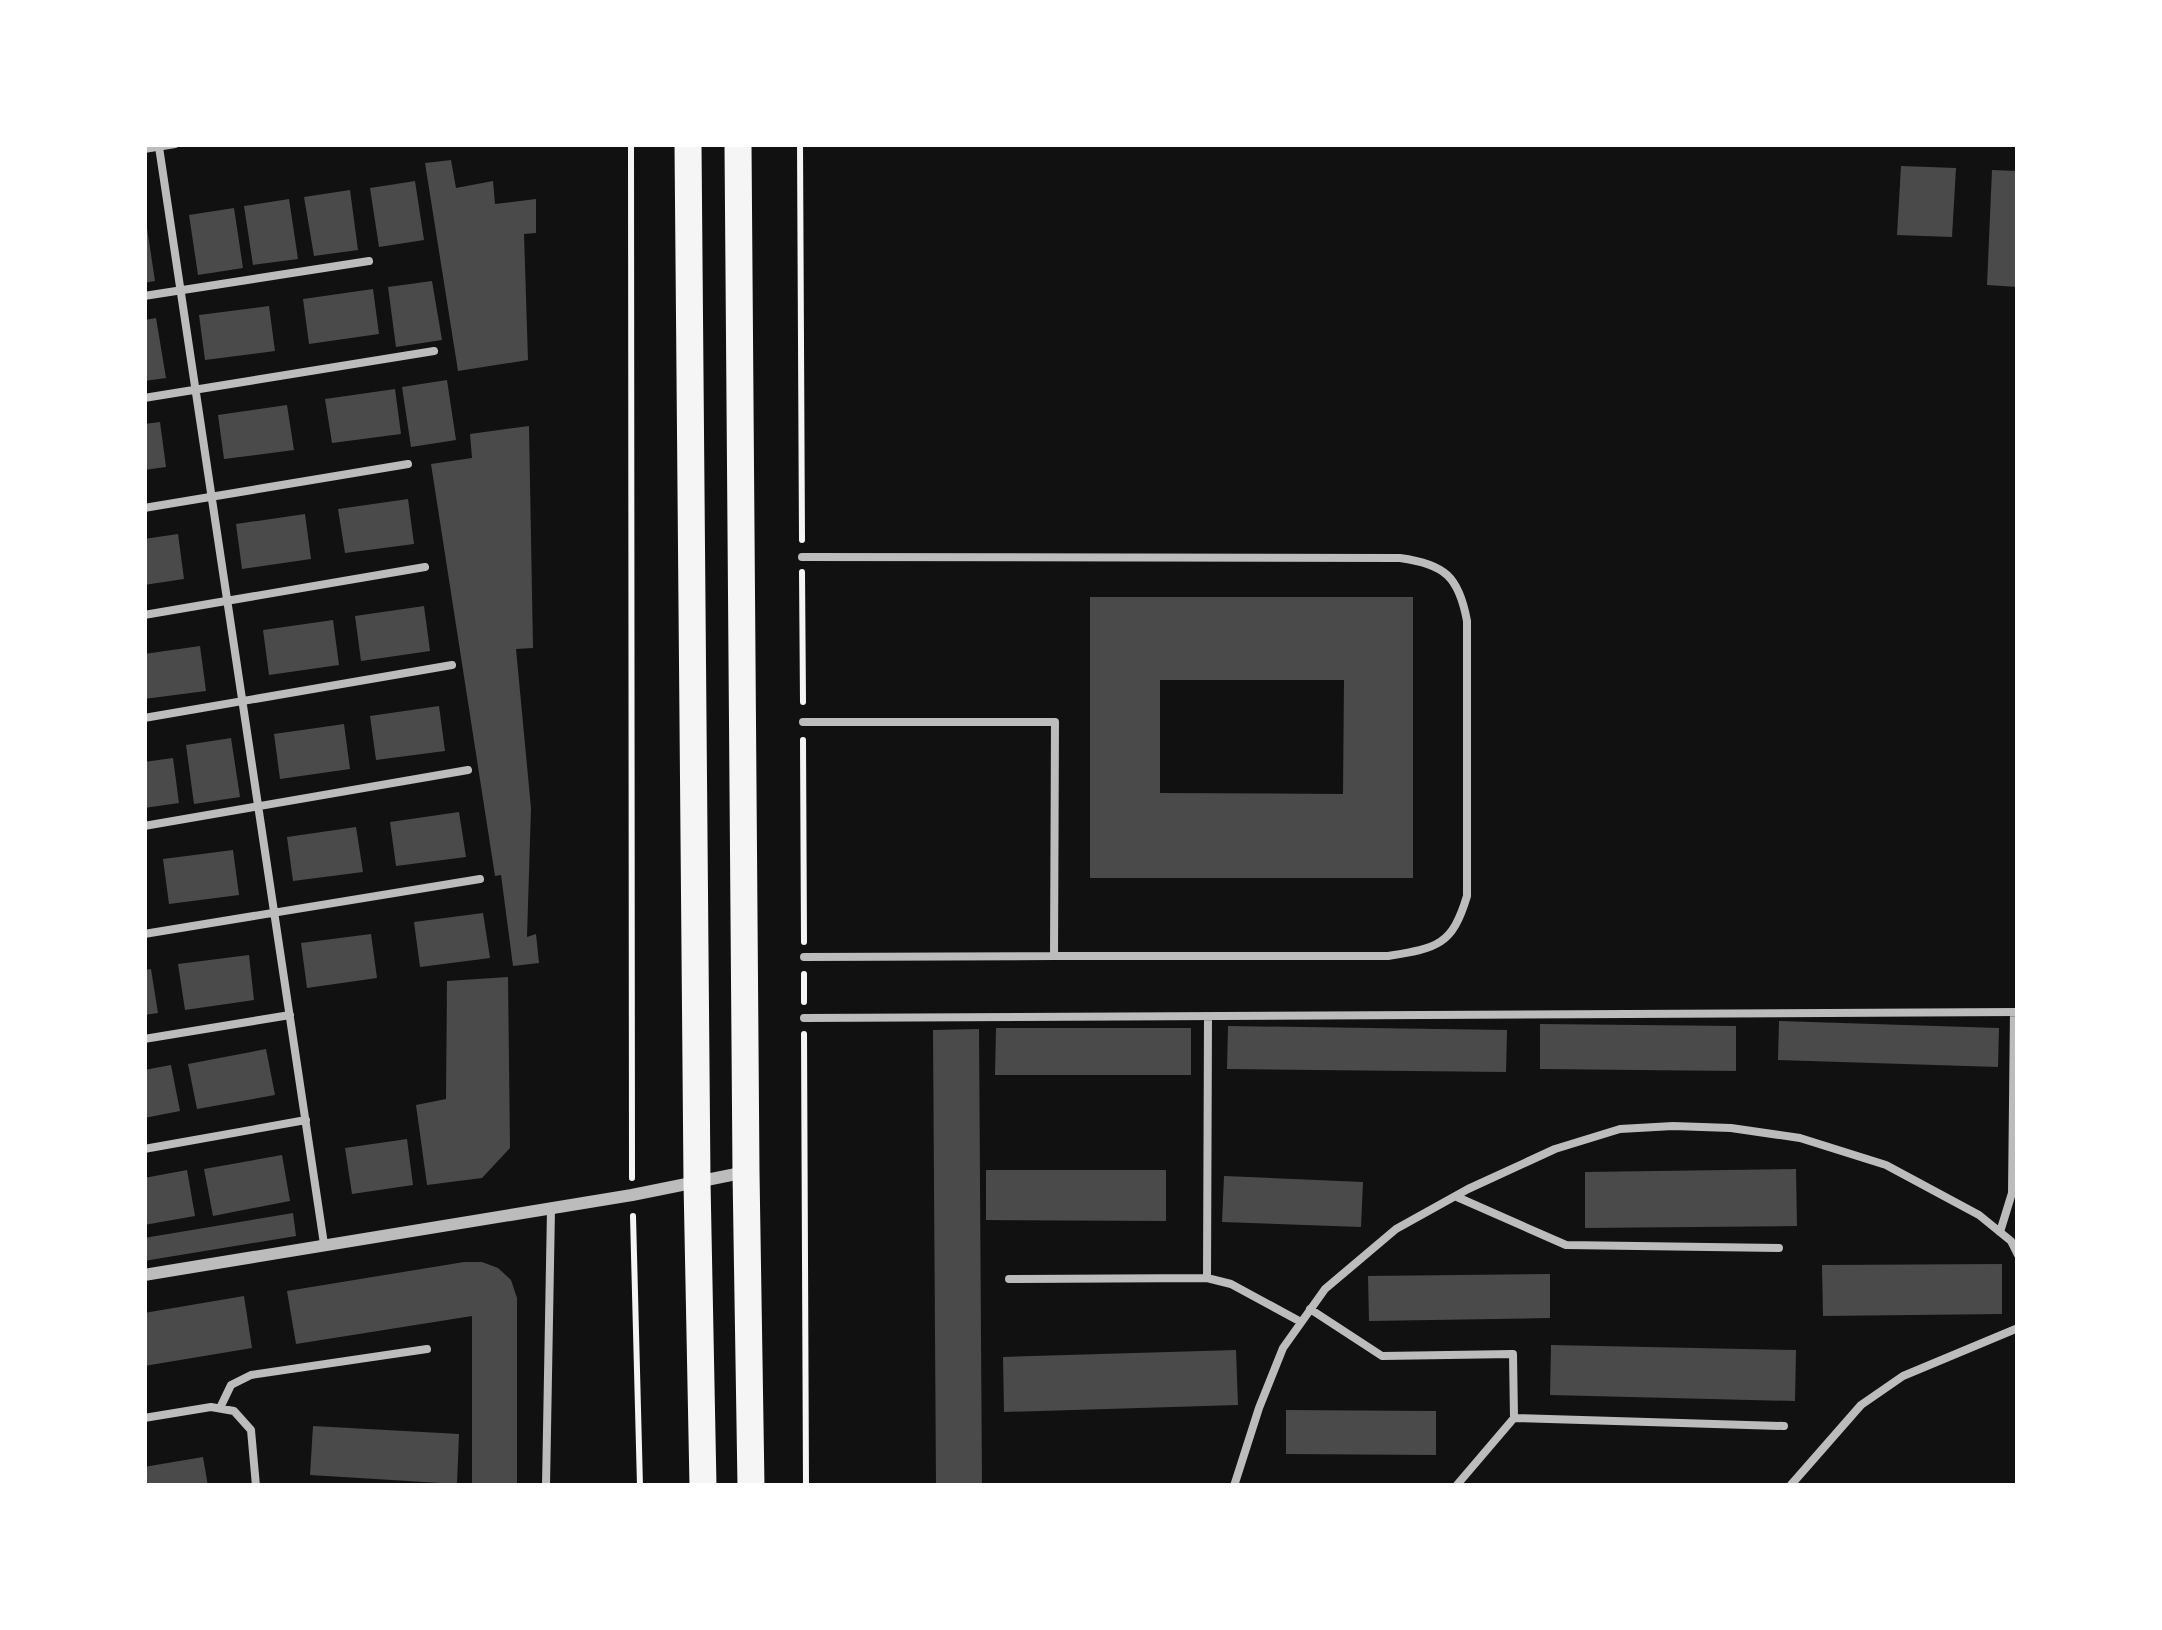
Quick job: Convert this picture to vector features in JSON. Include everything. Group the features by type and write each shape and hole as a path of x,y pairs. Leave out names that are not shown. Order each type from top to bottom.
{"highway":[{"path":"688,144 703,1486"},
{"path":"738,144 751,1486"}],"street":[{"path":"144,1275 746,1172"}],"lane":[{"path":"144,149 176,144"},
{"path":"159,147 325,1245"},
{"path":"144,296 369,261"},
{"path":"144,398 434,351"},
{"path":"144,508 408,464"},
{"path":"802,557 1400,558 1429,562 1450,577 1463,597 1467,622 1467,896 1450,936 1417,952 1388,956 804,957"},
{"path":"144,615 425,567"},
{"path":"144,718 452,665"},
{"path":"803,722 1055,722 1054,956"},
{"path":"144,826 468,770"},
{"path":"144,934 480,880"},
{"path":"804,1018 2016,1012 2012,1193 2000,1232"},
{"path":"144,1039 290,1015"},
{"path":"1208,1017 1208,1278"},
{"path":"144,1149 306,1120"},
{"path":"1234,1486 1283,1348 1325,1289 1396,1229 1455,1196 1555,1149 1620,1129 1731,1128 1800,1138 1886,1165 1979,1215 2011,1241 2018,1255"},
{"path":"1455,1196 1566,1245 1779,1248"},
{"path":"546,1486 551,1208"},
{"path":"1009,1279 1208,1278 1231,1284 1301,1322"},
{"path":"1310,1310 1382,1356 1513,1354 1514,1418 1456,1486"},
{"path":"1790,1486 1861,1405 1903,1376 2018,1328"},
{"path":"220,1408 231,1385 251,1375 427,1349"},
{"path":"144,1418 211,1407 234,1411 251,1430 256,1486"},
{"path":"1514,1418 1784,1426"}],"path":[{"path":"632,144 632,1195 640,1486"},
{"path":"800,144 806,1486"}],"building":[{"path":"451,160 456,188 493,181 495,204 536,199 536,233 524,234 528,360 458,371 425,163"},
{"path":"1901,166 1956,168 1952,237 1897,235"},
{"path":"1992,170 2018,171 2018,287 1987,285"},
{"path":"415,181 424,240 379,247 370,188"},
{"path":"350,190 358,250 314,256 304,197"},
{"path":"289,199 298,259 253,265 244,206"},
{"path":"234,208 243,268 198,275 189,215"},
{"path":"144,228 155,281 144,283"},
{"path":"432,281 442,340 396,347 388,287"},
{"path":"373,289 379,334 309,344 303,299"},
{"path":"269,306 275,351 205,360 199,315"},
{"path":"156,318 166,378 144,381 144,320"},
{"path":"447,380 456,440 411,447 402,387"},
{"path":"395,389 401,434 332,443 325,399"},
{"path":"287,405 294,450 224,459 218,415"},
{"path":"160,422 166,467 144,470 144,424"},
{"path":"529,426 533,648 516,649 531,808 527,937 536,934 539,963 513,966 431,464 472,458 470,434"},
{"path":"408,499 414,544 345,553 338,509"},
{"path":"305,514 311,559 242,569 236,524"},
{"path":"178,534 184,579 144,585 144,539"},
{"path":"1090,597 1413,597 1413,878 1090,878","holes":["1160,680 1344,680 1343,794 1160,793"]},
{"path":"424,606 430,651 361,661 355,616"},
{"path":"333,620 339,665 269,675 263,630"},
{"path":"200,646 206,691 144,699 144,654"},
{"path":"439,706 445,751 376,760 370,716"},
{"path":"344,724 350,769 280,779 274,734"},
{"path":"231,738 240,797 194,804 186,745"},
{"path":"173,758 179,803 144,808 144,762"},
{"path":"459,812 466,857 396,866 390,822"},
{"path":"356,827 363,872 293,881 287,837"},
{"path":"233,850 239,895 169,904 163,859"},
{"path":"483,913 490,958 420,967 414,922"},
{"path":"371,934 377,978 307,988 301,943"},
{"path":"249,955 254,1000 185,1010 178,964"},
{"path":"151,969 158,1013 144,1015 144,970"},
{"path":"508,977 510,1148 482,1178 427,1185 416,1105 446,1099 447,981"},
{"path":"1779,1021 1999,1028 1998,1067 1778,1060"},
{"path":"1540,1024 1736,1026 1736,1071 1540,1069"},
{"path":"1228,1026 1507,1030 1506,1072 1227,1069"},
{"path":"996,1028 1191,1028 1191,1075 995,1075"},
{"path":"979,1029 982,1486 936,1486 933,1030"},
{"path":"266,1049 275,1095 197,1109 188,1064"},
{"path":"171,1065 180,1111 144,1118 144,1070"},
{"path":"407,1139 413,1185 352,1194 345,1148"},
{"path":"282,1155 290,1201 213,1216 204,1169"},
{"path":"1796,1169 1797,1226 1585,1228 1585,1172"},
{"path":"187,1170 195,1216 144,1225 144,1178"},
{"path":"986,1170 1166,1170 1166,1221 986,1220"},
{"path":"1224,1176 1363,1182 1361,1227 1222,1222"},
{"path":"293,1213 296,1236 144,1261 144,1238"},
{"path":"464,1262 498,1268 511,1280 517,1298 517,1486 472,1486 472,1316 296,1344 287,1291"},
{"path":"2002,1264 2002,1314 1823,1316 1822,1265"},
{"path":"1550,1274 1550,1318 1369,1321 1368,1276"},
{"path":"244,1296 252,1348 144,1366 144,1313"},
{"path":"1551,1345 1796,1350 1795,1401 1550,1395"},
{"path":"1236,1350 1238,1405 1004,1412 1003,1357"},
{"path":"1286,1410 1436,1411 1436,1455 1286,1454"},
{"path":"313,1426 459,1434 457,1484 310,1475"},
{"path":"203,1457 208,1486 144,1486 144,1467"}]}
